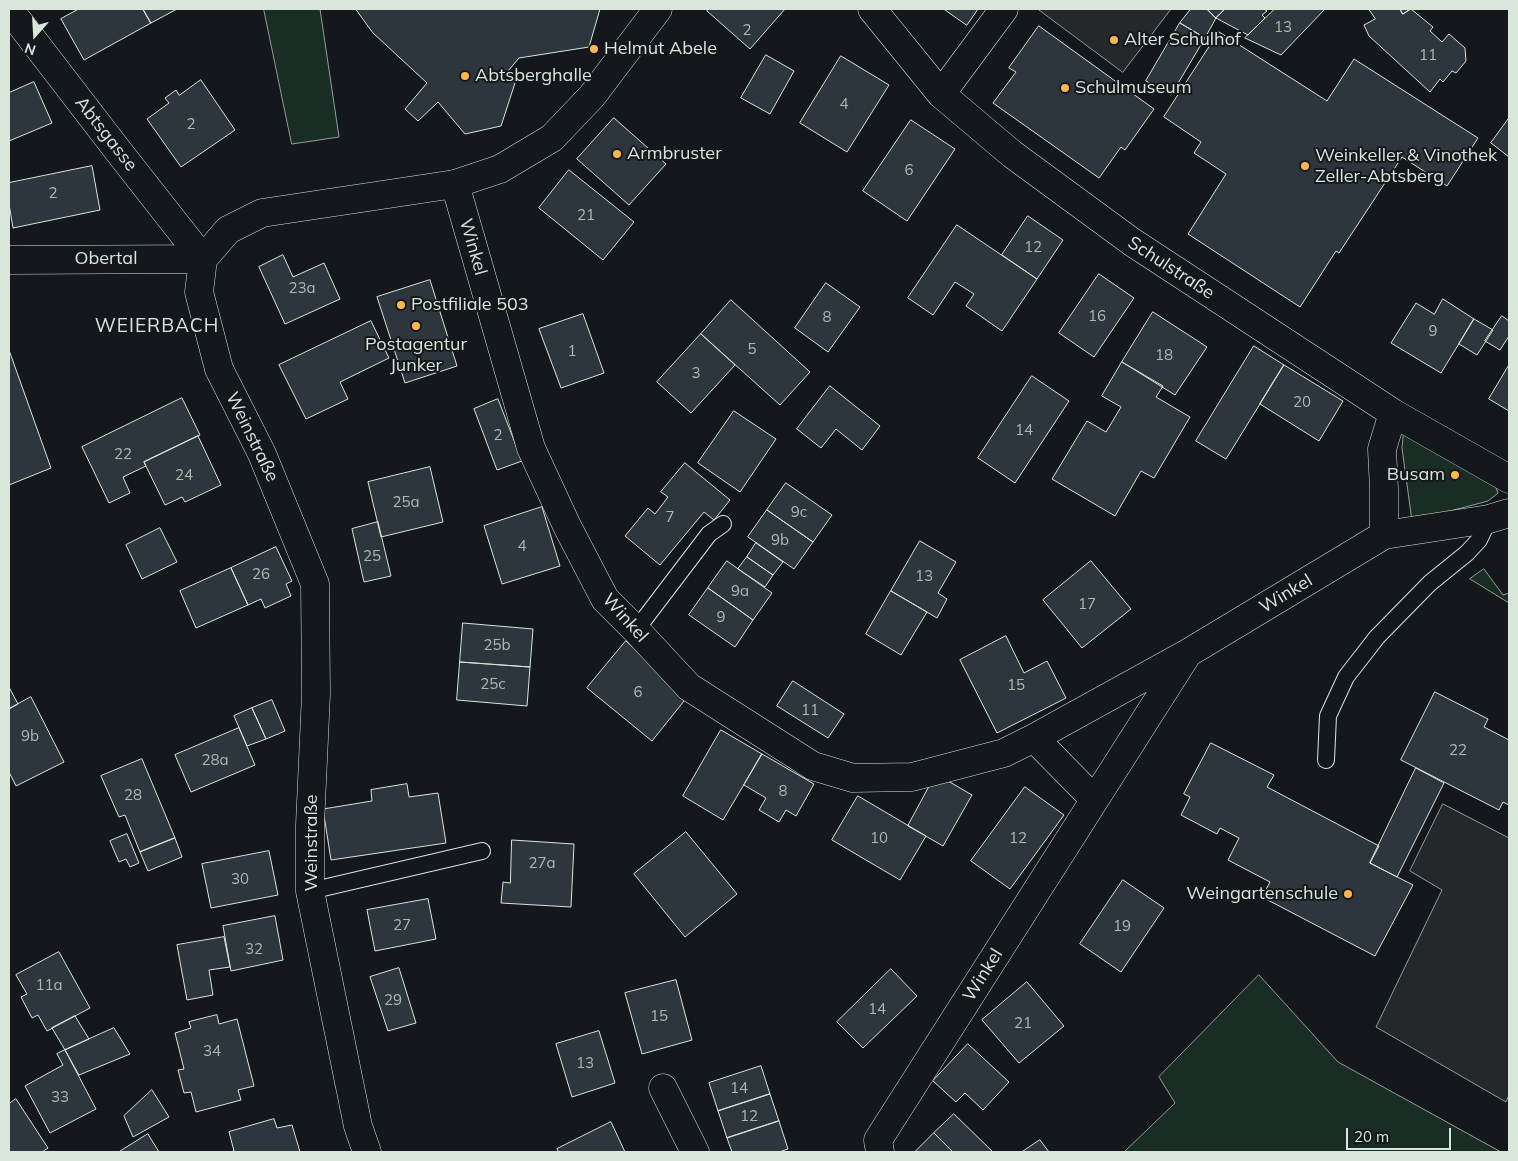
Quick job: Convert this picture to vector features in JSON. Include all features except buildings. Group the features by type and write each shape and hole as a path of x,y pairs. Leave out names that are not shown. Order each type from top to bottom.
{"street":[{"name":"Abtsgasse","path":"9,9 118,152 203,259"},
{"path":"203,259 228,230 262,213 455,184 500,169 552,138 592,96 658,9"},
{"name":"Schulstraße","path":"872,9 941,94 1012,154 1132,242 1393,413 1509,478"},
{"path":"941,94 1004,9"},
{"name":"Winkel","path":"455,184 531,448 566,526 604,599 689,687 813,766 853,778 912,777 1004,753 1188,653 1384,535 1499,516"},
{"name":"Obertal","path":"9,260 203,259"},
{"name":"Weinstraße","path":"203,259 199,292 218,369 262,454 315,584 316,694 310,825 310,891 358,1126 367,1152"},
{"path":"1384,535 1382,449 1393,413"},
{"name":"Winkel","path":"880,1152 878,1140 1188,653"},
{"path":"1034,738 1094,799"},
{"path":"663,1088 695,1152"}],"lane":[{"path":"1326,760 1328,716 1346,677 1377,637 1430,583 1467,553 1499,516"},
{"path":"636,630 709,534 722,524"},
{"path":"310,891 482,851"}],"green space":[{"path":"264,9 320,9 339,137 292,144"},
{"path":"1404,432 1494,483 1498,493 1488,501 1412,521 1402,448"},
{"path":"1484,569 1503,595 1509,593 1509,603 1470,579"},
{"path":"1259,975 1338,1062 1501,1152 1124,1152 1175,1103 1159,1077"}],"shaded area":[{"name":"Alter Schulhof","path":"1038,9 1171,9 1123,72"},
{"path":"1443,804 1509,838 1509,1095 1506,1102 1376,1027 1442,890 1410,871"}],"place":[{"name":"Alter Schulhof","path":"1114,40"},
{"name":"Helmut Abele","path":"594,49"},
{"name":"Abtsberghalle","path":"465,76"},
{"name":"Schulmuseum","path":"1065,88"},
{"name":"Armbruster","path":"617,154"},
{"name":"Weinkeller & Vinothek Zeller-Abtsberg","path":"1305,166"},
{"name":"Postfiliale 503","path":"401,305"},
{"name":"Postagentur Junker","path":"416,326"},
{"name":"Busam","path":"1455,475"},
{"name":"Weingartenschule","path":"1348,894"}],"district":[{"name":"WEIERBACH","path":"157,326"}]}
